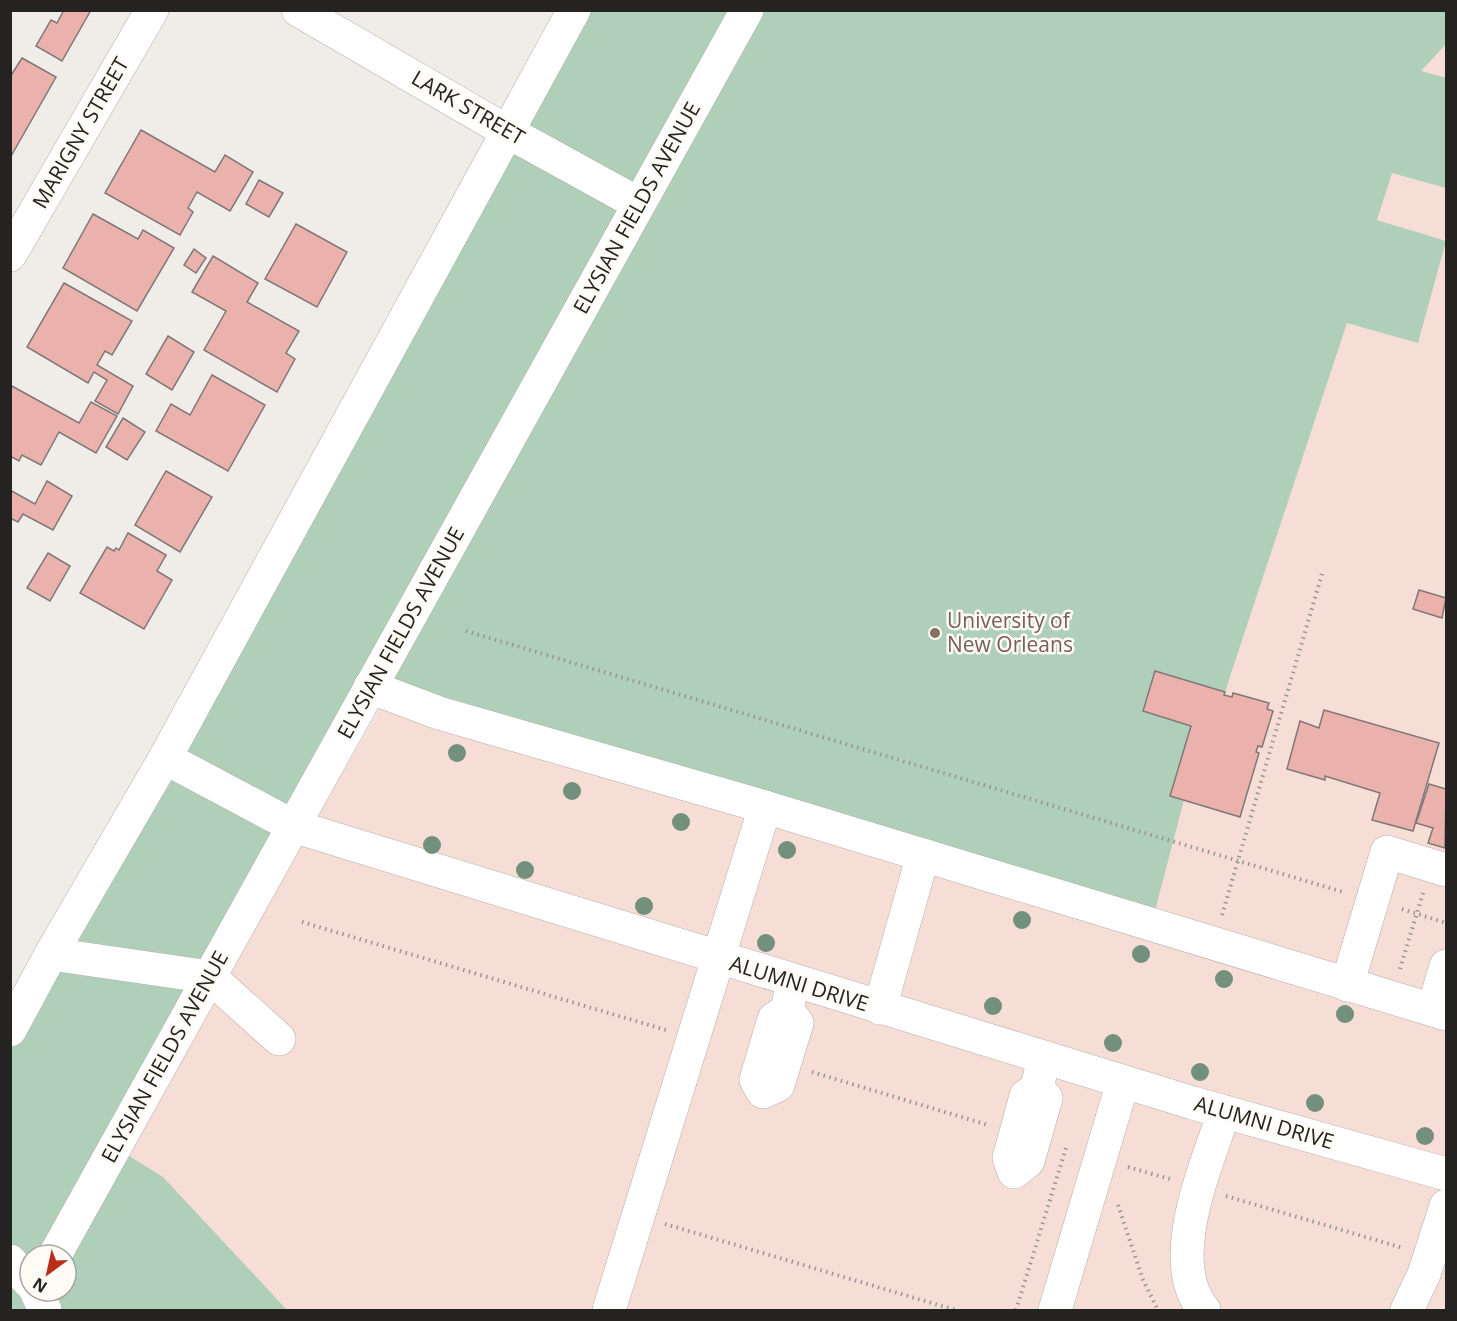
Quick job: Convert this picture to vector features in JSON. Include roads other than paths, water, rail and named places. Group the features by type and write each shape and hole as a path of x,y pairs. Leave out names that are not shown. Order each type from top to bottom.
{"street":[{"name":"MARIGNY STREET","path":"13,246 152,10"},
{"name":"LARK STREET","path":"298,10 508,132 639,204"},
{"path":"10,1030 51,954 165,758 574,10"},
{"name":"ELYSIAN FIELDS AVENUE","path":"62,1243 747,10"},
{"path":"370,687 440,713 765,807 1213,945 1440,1012 1446,966"},
{"name":"ALUMNI DRIVE","path":"165,758 293,826 718,959 790,996 880,1008 1041,1073 1123,1082 1446,1174"},
{"path":"609,1311 765,807"},
{"path":"1347,985 1387,852 1439,868"},
{"path":"880,1008 923,855"},
{"path":"51,954 210,977 279,1038"},
{"path":"784,1064 778,1085 763,1092 756,1080 774,1019 790,996"},
{"path":"1026,1136 1026,1096 1041,1073"},
{"path":"1055,1311 1123,1082"},
{"path":"1204,1311 1189,1282 1186,1257 1188,1233 1224,1112"},
{"path":"1407,1311 1430,1256 1446,1206"}],"place":[{"name":"University of New Orleans","path":"935,633"}]}
